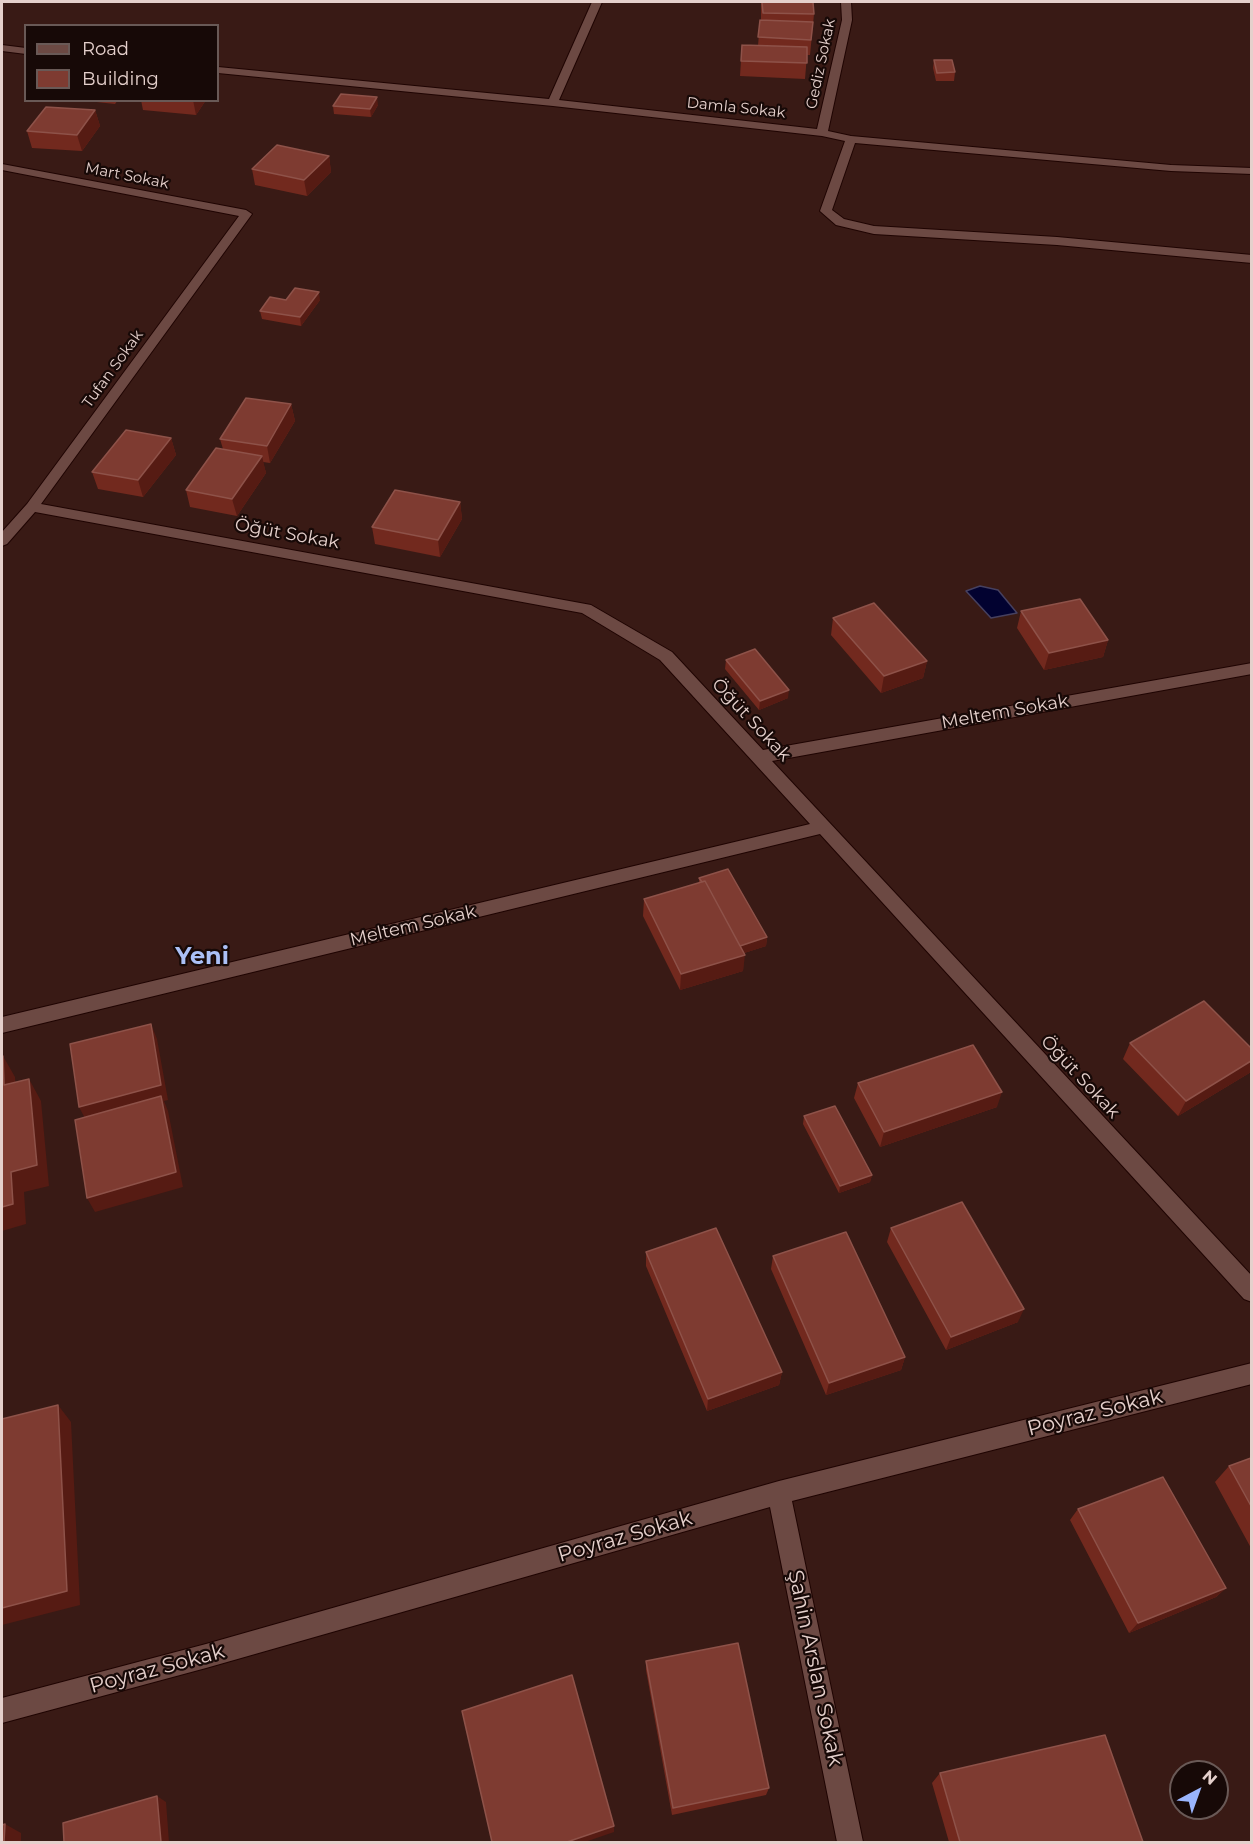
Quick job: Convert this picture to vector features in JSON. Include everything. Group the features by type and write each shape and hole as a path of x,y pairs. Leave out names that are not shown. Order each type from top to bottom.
{"street":[{"path":"553,103 597,2"},
{"name":"Gediz Sokak","path":"822,133 847,20 846,2"},
{"path":"2,48 24,51"},
{"name":"Damla Sokak","path":"219,70 553,103 822,133 852,140 1171,168 1251,171"},
{"path":"852,140 826,211 840,222 874,230 1057,241 1251,259"},
{"name":"Mart Sokak","path":"2,167 246,214"},
{"name":"Tufan Sokak","path":"2,540 32,507 246,214"},
{"name":"Öğüt Sokak","path":"32,507 586,609 666,656 1251,1292"},
{"name":"Meltem Sokak","path":"759,757 1251,668"},
{"name":"Meltem Sokak","path":"2,1025 824,827"},
{"name":"Poyraz Sokak","path":"2,1711 218,1653 779,1493 1251,1373"},
{"name":"Şahin Arslan Sokak","path":"779,1493 850,1842"}],"shaded area":[{"path":"980,586 998,590 1017,613 991,618 966,591"}],"building":[{"path":"762,2 813,2 814,14 763,13"},
{"path":"760,20 813,22 811,40 758,37"},
{"path":"742,45 807,47 807,63 741,61"},
{"path":"934,60 952,60 955,72 937,73"},
{"path":"341,94 377,97 370,109 333,106"},
{"path":"46,107 95,110 77,135 27,131"},
{"path":"277,145 329,156 304,180 252,169"},
{"path":"295,288 319,292 300,317 260,311 270,297 286,300"},
{"path":"246,398 291,404 267,446 220,439"},
{"path":"126,430 171,438 138,480 92,472"},
{"path":"216,448 262,456 232,499 186,490"},
{"path":"395,490 460,502 438,540 372,527"},
{"path":"1080,599 1108,640 1049,653 1021,611"},
{"path":"874,603 927,661 884,676 833,618"},
{"path":"755,649 789,690 760,701 726,660"},
{"path":"728,869 767,937 740,946 705,881 702,882 699,878"},
{"path":"705,881 745,955 681,974 644,899"},
{"path":"1204,1001 1251,1048 1251,1061 1186,1101 1130,1043"},
{"path":"151,1024 161,1085 79,1107 70,1044"},
{"path":"973,1045 1002,1092 884,1132 858,1083"},
{"path":"2,1056 4,1085 29,1079 37,1165 11,1172 13,1204 2,1207"},
{"path":"161,1096 176,1172 87,1198 75,1120"},
{"path":"835,1106 872,1175 840,1186 804,1116"},
{"path":"962,1202 1024,1309 951,1337 891,1228"},
{"path":"716,1228 782,1372 708,1399 646,1252"},
{"path":"846,1232 905,1357 829,1383 773,1256"},
{"path":"58,1405 67,1591 2,1608 2,1419"},
{"path":"1251,1458 1251,1506 1229,1466"},
{"path":"1163,1477 1226,1588 1138,1623 1078,1509"},
{"path":"738,1643 769,1788 673,1808 646,1661"},
{"path":"572,1675 614,1826 567,1842 492,1842 462,1711"},
{"path":"1105,1735 1143,1842 960,1842 940,1773"},
{"path":"157,1796 161,1842 64,1842 63,1823"},
{"path":"5,1824 4,1842 2,1842 2,1825"}],"district":[{"name":"Yeni","path":"202,957"}]}
